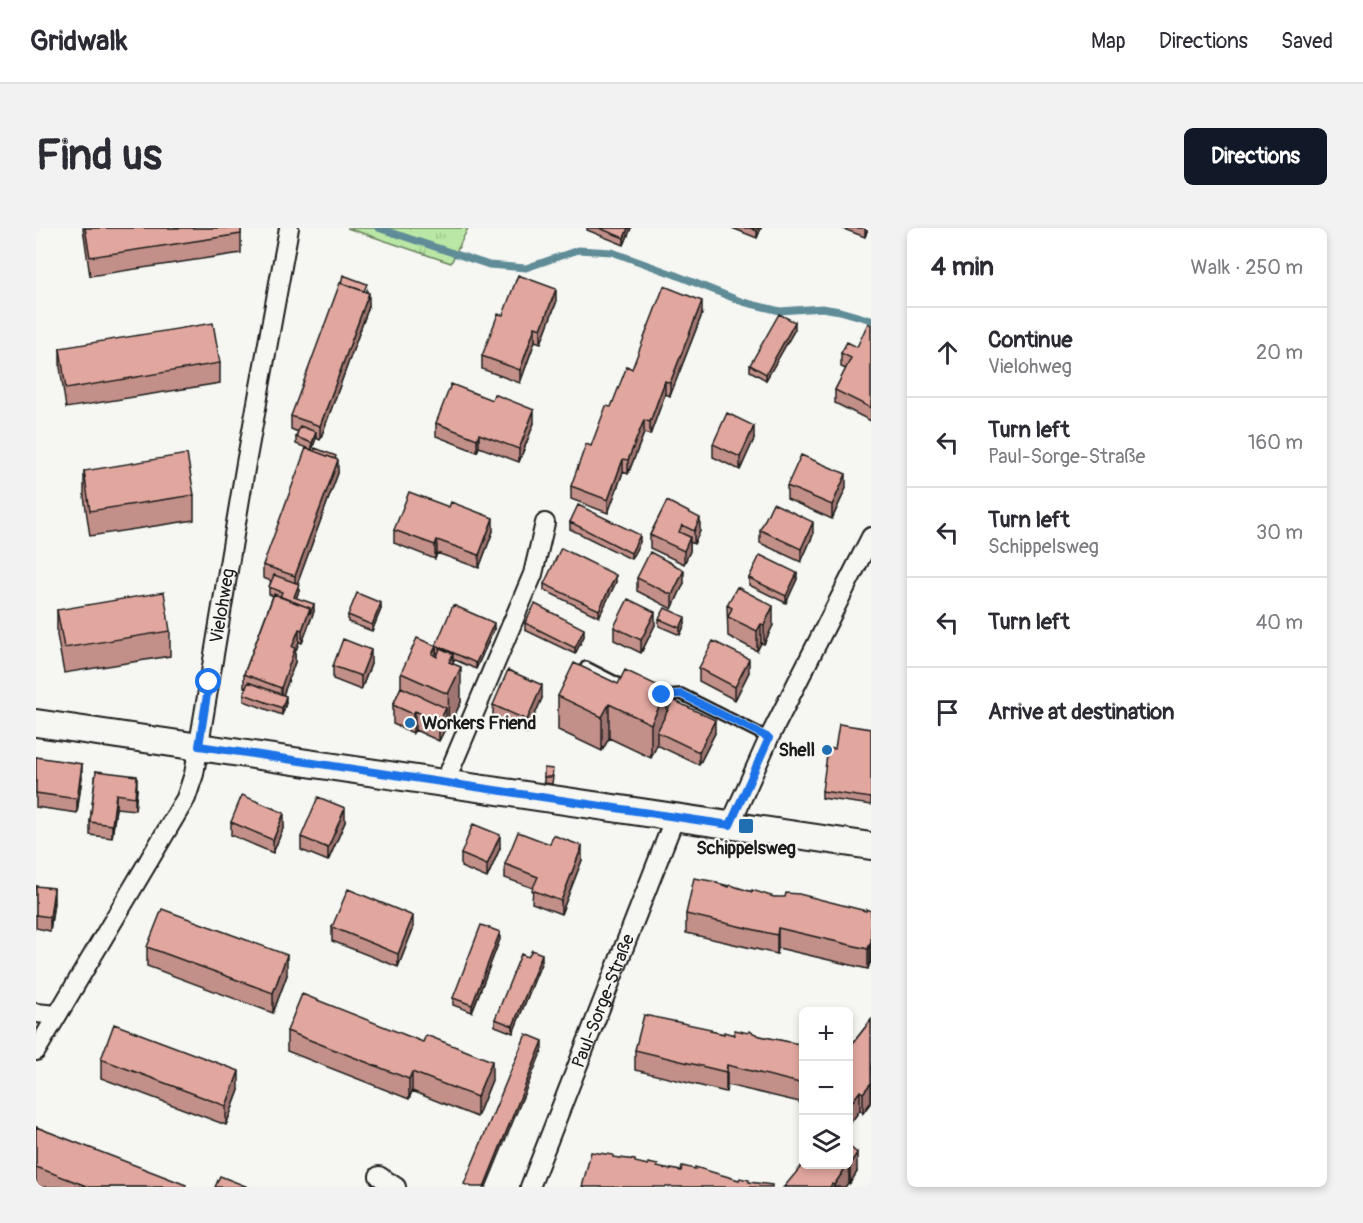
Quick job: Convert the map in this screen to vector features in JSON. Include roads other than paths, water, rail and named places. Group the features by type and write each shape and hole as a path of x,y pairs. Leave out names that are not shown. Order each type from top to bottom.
{"street":[{"name":"Vielohweg","path":"36,1051 186,798 194,774 246,463 289,228"},
{"path":"445,782 533,574 545,523"},
{"path":"730,825 769,738 871,537"},
{"path":"36,723 871,846"},
{"name":"Paul-Sorge-Straße","path":"530,1187 675,817"},
{"path":"36,1013 57,1016"},
{"path":"379,1176 396,1187"}],"lane":[{"path":"586,667 642,696 681,694 769,738"}],"waterway":[{"path":"378,228 489,265 526,268 578,250 612,252 743,302 780,311 822,308 871,320"}],"place":[{"name":"Workers Friend","path":"410,723"},
{"name":"Shell","path":"827,750"},
{"name":"Schippelsweg","path":"746,826"}]}
